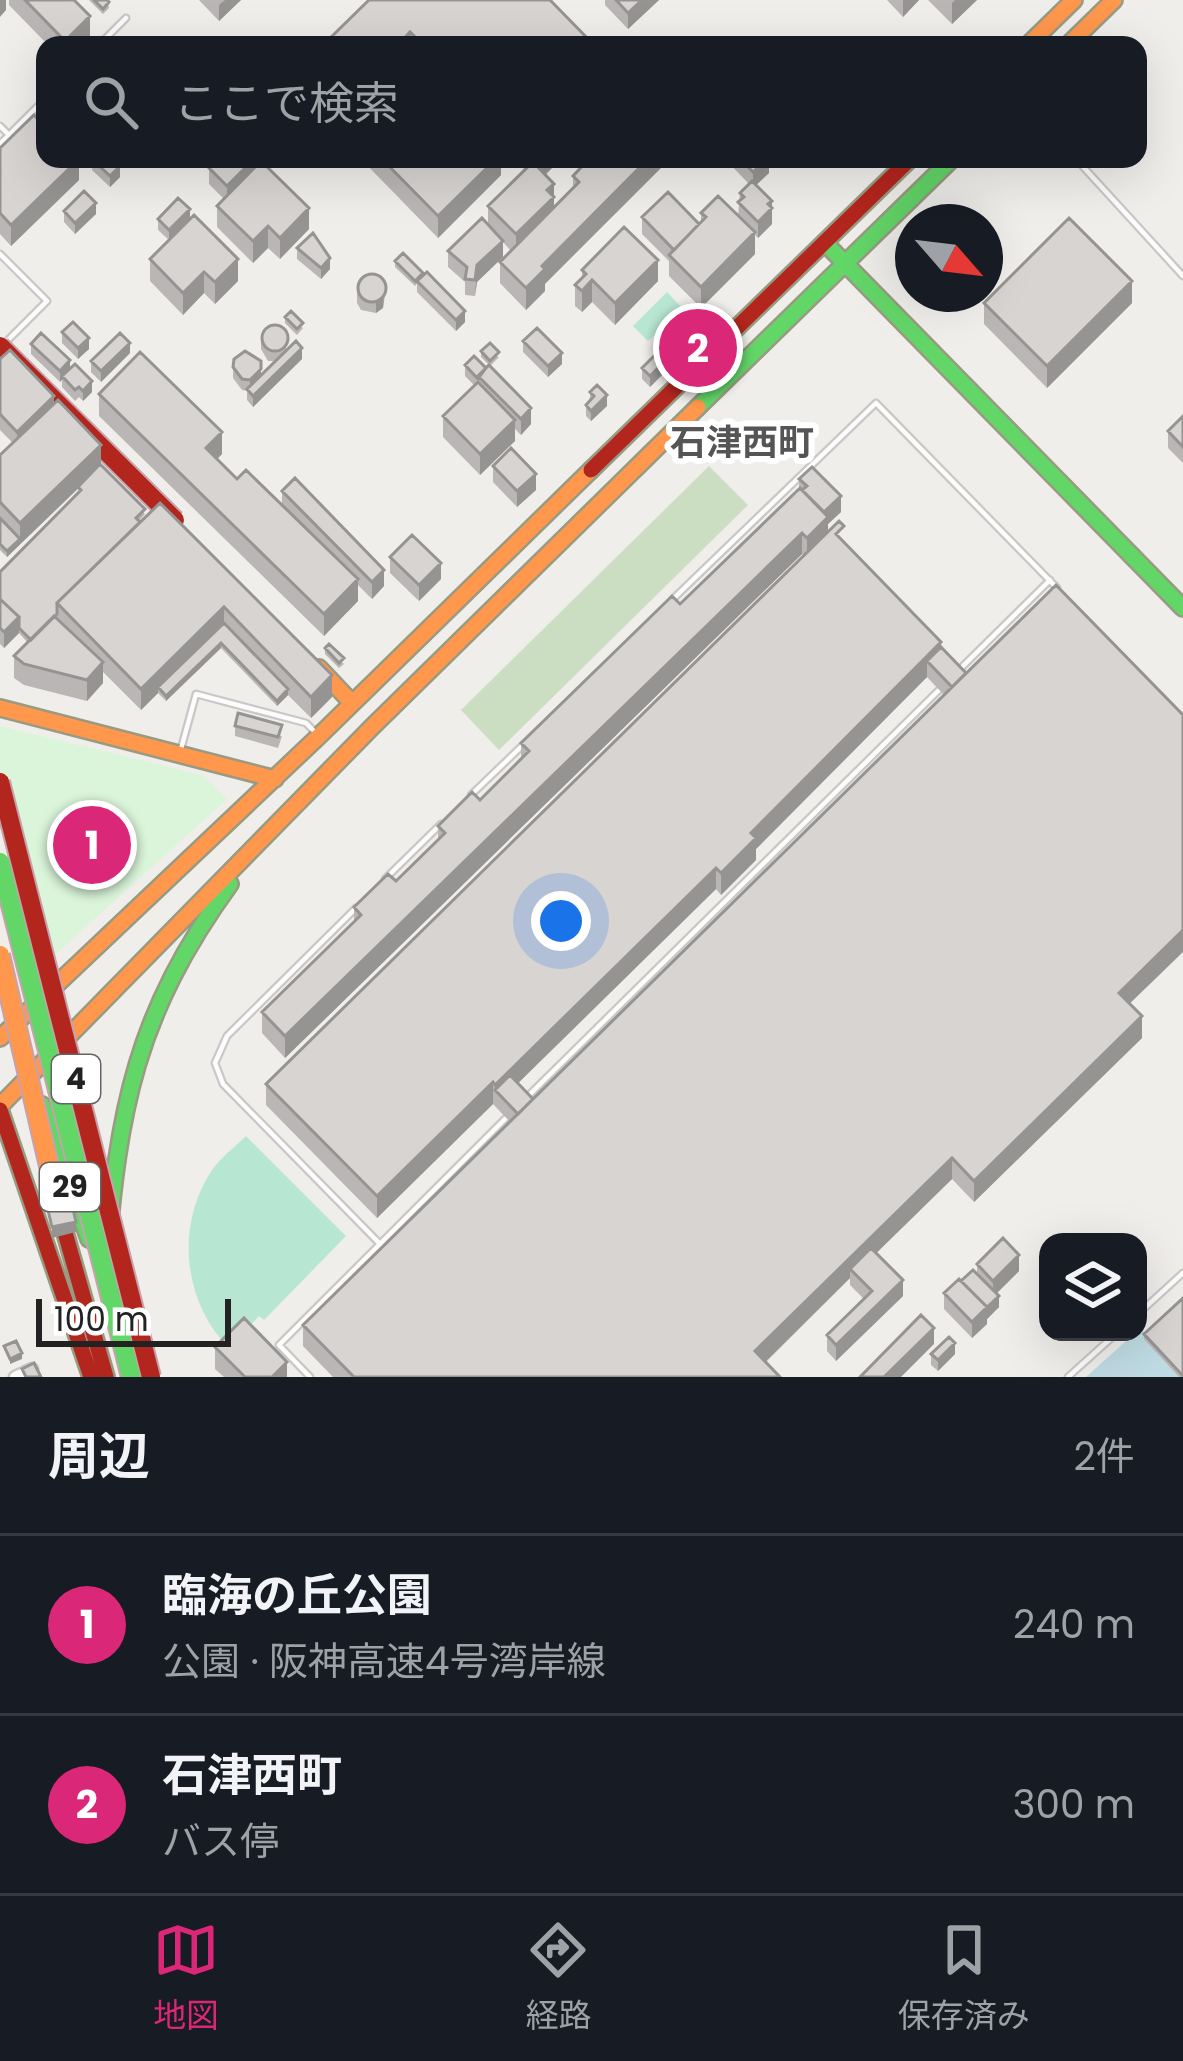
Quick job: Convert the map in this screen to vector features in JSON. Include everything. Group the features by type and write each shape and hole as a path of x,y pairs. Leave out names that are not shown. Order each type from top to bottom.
{"main road":[{"path":"1077,36 1114,0"},
{"path":"1037,36 1071,1"},
{"path":"5,1033 319,736 901,168"},
{"path":"0,1108 373,726 943,168"},
{"path":"825,243 1183,608"},
{"path":"0,347 185,530"},
{"path":"305,654 373,726"},
{"path":"0,708 274,779"},
{"name":"4","path":"0,782 151,1377"},
{"path":"104,1283 117,1143 150,1024 209,911 284,816"},
{"name":"4","path":"0,862 135,1377"},
{"path":"0,955 62,1222 106,1377"},
{"name":"29","path":"0,998 5,1033 32,1076 135,1377"},
{"name":"29","path":"0,1108 91,1377"}],"street":[{"path":"15,1377 32,1369"}],"lane":[{"path":"108,36 126,18"},
{"path":"0,144 36,108"},
{"path":"0,126 9,135"},
{"path":"1084,168 1183,275"},
{"path":"0,254 47,301 0,347"},
{"path":"658,613 876,403 1066,597"},
{"path":"953,676 1049,580"},
{"path":"521,1103 939,690"},
{"path":"180,754 196,694 306,723 319,736"},
{"path":"458,807 525,742"},
{"path":"376,889 442,824"},
{"path":"359,905 227,1036 215,1063 223,1084 394,1257"},
{"path":"310,1377 279,1345 506,1118"},
{"path":"1147,1306 1183,1273"},
{"path":"1068,1377 1108,1341"}],"green space":[{"path":"667,292 682,308 648,341 633,326"},
{"path":"709,466 748,505 499,750 461,710"},
{"path":"0,726 202,775 227,799 39,969 0,812"},
{"path":"246,1136 346,1236 264,1320 259,1316 229,1348 202,1309 189,1262 189,1238 200,1192 212,1170"}],"water":[{"path":"1147,1336 1183,1377 1086,1377 1126,1341 1147,1341"}],"building":[{"path":"25,0 74,0 90,16 70,36 60,36"},
{"path":"369,0 550,0 585,36 414,36 410,32 406,36 332,36"},
{"path":"616,0 642,0 628,13"},
{"path":"34,115 36,168 70,168 11,225 0,213 0,148"},
{"path":"209,168 245,168 227,186"},
{"path":"254,168 268,168 309,208 280,238 268,226 253,241 217,206"},
{"path":"391,168 487,168 438,216"},
{"path":"527,168 539,168 554,184 547,190 554,197 516,234 488,206"},
{"path":"581,168 639,168 526,288 500,262 579,182 573,176"},
{"path":"752,181 772,201 768,204 772,208 758,222 738,202"},
{"path":"84,191 96,203 75,223 64,211"},
{"path":"668,192 699,224 674,250 642,217"},
{"path":"718,196 755,232 701,287 669,255 706,217 701,213"},
{"path":"178,198 190,209 169,230 158,219"},
{"path":"194,215 238,259 215,282 204,272 183,293 150,259"},
{"path":"482,218 503,241 477,265 475,280 465,279 467,267 448,251"},
{"path":"1069,218 1132,281 1047,366 993,312 1003,312 1003,284"},
{"path":"624,227 658,260 615,303 592,280 582,291 575,285 586,274 582,270"},
{"path":"313,233 330,258 321,268 297,248"},
{"path":"403,253 423,273 415,281 395,261"},
{"path":"427,272 465,311 456,320 417,281"},
{"path":"372,274 382,278 386,288 382,298 372,302 362,298 358,288 362,278"},
{"path":"291,311 303,323 297,329 285,317"},
{"path":"73,322 89,338 78,348 62,332"},
{"path":"275,325 288,338 275,351 262,338"},
{"path":"537,328 562,353 548,366 523,341"},
{"path":"41,333 70,360 60,371 31,344"},
{"path":"120,333 130,343 101,371 91,361"},
{"path":"296,341 302,348 253,396 247,389"},
{"path":"490,343 499,352 490,361 481,351"},
{"path":"10,350 54,396 17,432 0,414 0,359"},
{"path":"660,350 668,358 650,376 642,368"},
{"path":"245,351 261,361 261,369 250,380 242,379 233,367 234,359"},
{"path":"140,352 222,432 206,448 237,479 246,470 358,579 324,614 99,394"},
{"path":"474,356 486,368 478,379 465,365"},
{"path":"75,364 92,381 83,391 75,390 62,376"},
{"path":"489,365 531,408 521,419 478,376"},
{"path":"478,382 515,420 480,454 443,416"},
{"path":"597,385 607,395 591,411 586,405"},
{"path":"58,400 101,445 20,523 0,502 0,455"},
{"path":"1183,416 1183,447 1168,431"},
{"path":"511,448 536,474 517,491 493,466"},
{"path":"100,464 145,509 136,518 140,522 57,603 57,614 31,640 19,628 19,617 0,599 0,572 81,490 78,487"},
{"path":"812,467 841,496 824,512 802,490 807,486 799,479"},
{"path":"295,478 384,570 372,582 282,491"},
{"path":"800,488 828,517 807,538 802,533 285,1036 262,1012 361,915 354,907 388,874 396,881 445,833 438,826 472,792 480,800 529,751 521,743 672,596 680,604"},
{"path":"160,503 332,675 311,697 224,607 141,689 57,603"},
{"path":"0,518 20,539 7,551 0,544"},
{"path":"839,521 844,526 836,534 941,642 751,833 756,838 721,873 716,868 377,1196 266,1084"},
{"path":"412,535 441,563 419,585 390,557"},
{"path":"1056,585 1183,715 1183,930 1119,993 1142,1016 974,1181 952,1158 755,1351 780,1377 354,1377 303,1325"},
{"path":"0,599 19,617 4,632 0,628"},
{"path":"54,616 103,662 87,680 24,664 14,656"},
{"path":"224,623 288,689 277,701 221,643 166,696 158,687"},
{"path":"329,644 344,658 339,663 325,648"},
{"path":"941,647 966,673 952,687 927,661"},
{"path":"238,713 282,725 278,737 235,726"},
{"path":"510,1075 533,1099 518,1114 495,1090"},
{"path":"70,1196 76,1222 52,1227 46,1202"},
{"path":"1003,1238 1019,1255 993,1281 977,1264"},
{"path":"871,1248 903,1280 836,1345 827,1335 872,1291 850,1269"},
{"path":"973,1270 999,1296 985,1309 961,1281"},
{"path":"959,1279 987,1307 972,1322 944,1293"},
{"path":"1183,1298 1183,1376 1147,1337 1147,1331"},
{"path":"921,1315 934,1328 884,1377 860,1377"},
{"path":"244,1318 287,1362 272,1377 245,1377 215,1347"},
{"path":"949,1337 955,1343 938,1360 931,1354"},
{"path":"16,1341 22,1353 10,1359 4,1346"},
{"path":"34,1363 41,1377 26,1377 22,1369"}],"traffic: fast":[{"path":"698,407 943,168"},
{"path":"825,243 1183,608"},
{"path":"0,862 131,1377"},
{"path":"106,1265 117,1158 137,1065 173,976 230,884"},
{"path":"42,1105 89,1239"}],"traffic: slow":[{"path":"1037,36 1074,0"},
{"path":"1077,36 1114,0"},
{"path":"0,1106 373,726 698,407"},
{"path":"0,1038 591,470"},
{"path":"319,668 352,703"},
{"path":"0,708 275,779"},
{"path":"0,955 62,1222"}],"traffic: jam":[{"path":"591,470 901,168"},
{"path":"0,346 175,520"},
{"path":"0,782 151,1377"},
{"path":"0,1110 91,1377"},
{"path":"62,1222 106,1377"}],"place":[{"name":"石津西町","path":"698,348"},
{"name":"臨海の丘公園","path":"92,845"}],"district":[{"name":"石津西町","path":"742,442"}]}
